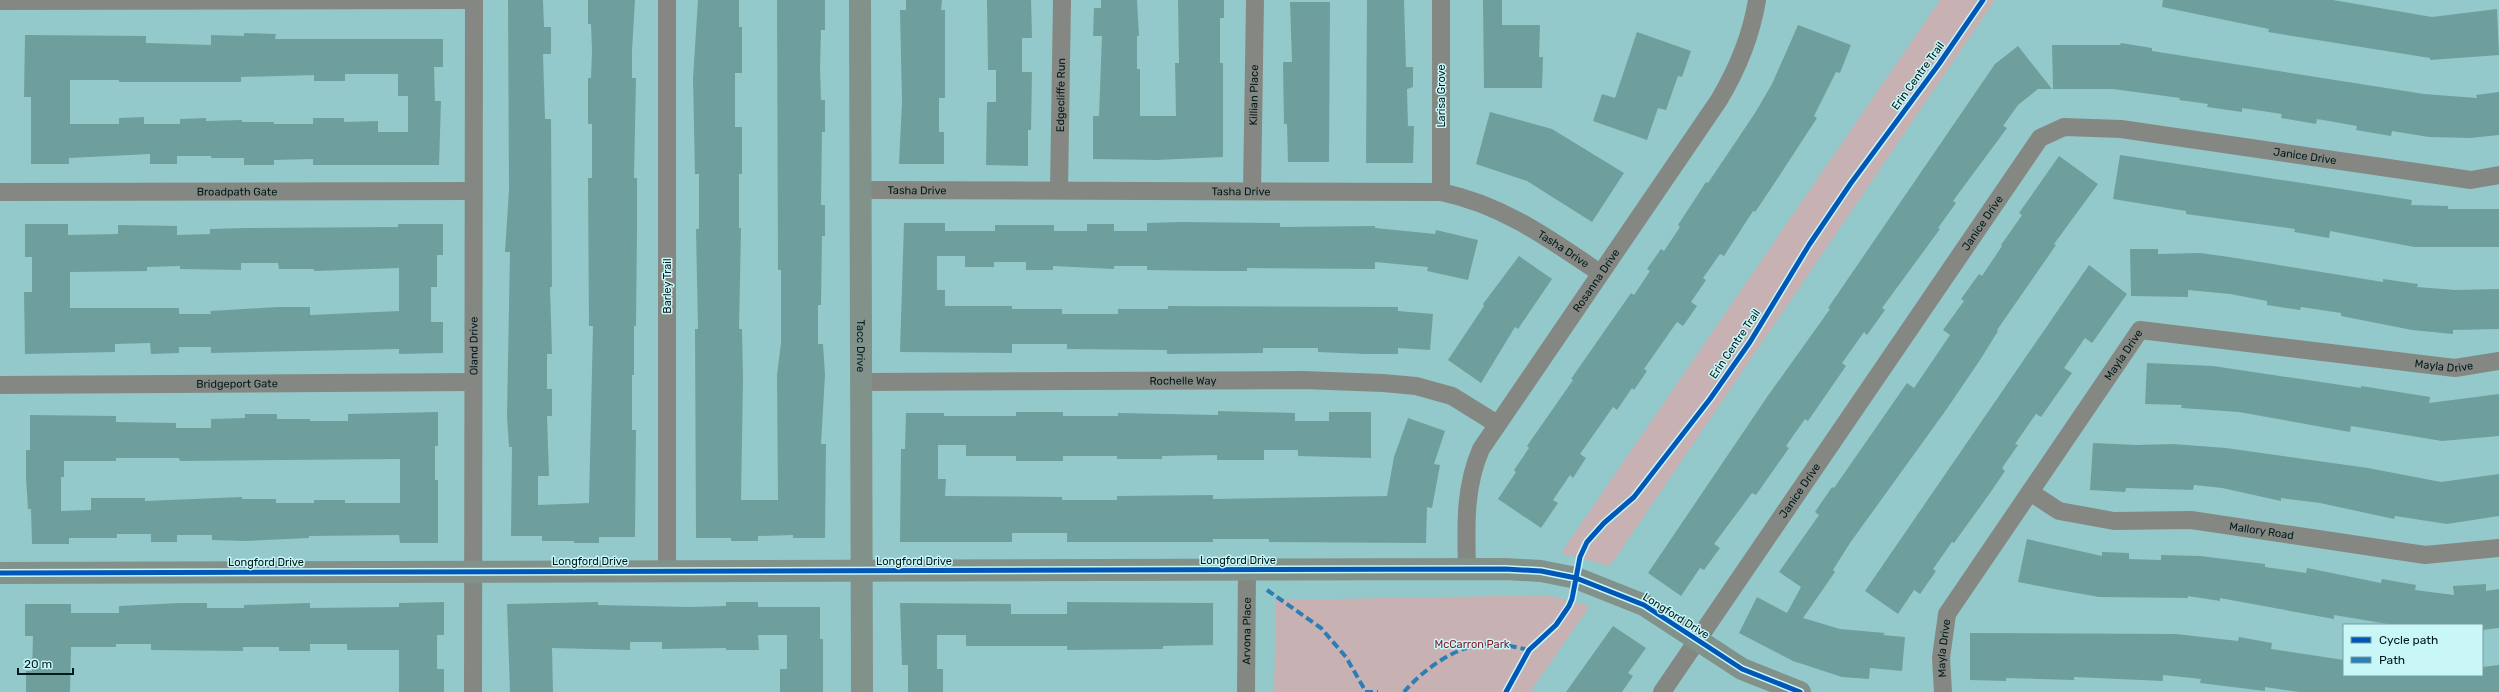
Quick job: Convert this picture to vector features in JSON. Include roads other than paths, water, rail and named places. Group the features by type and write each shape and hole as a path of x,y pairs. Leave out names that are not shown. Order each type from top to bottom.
{"street":[{"path":"0,1 474,0"},
{"name":"Oland Drive","path":"473,692 474,0"},
{"name":"Barley Trail","path":"667,0 667,571"},
{"name":"Tacc Drive","path":"860,0 862,692"},
{"name":"Edgecliffe Run","path":"1059,190 1062,0"},
{"name":"Killian Place","path":"1252,191 1255,0"},
{"name":"Larisa Grove","path":"1441,0 1441,192"},
{"name":"Rosanna Drive","path":"1467,570 1466,511 1469,484 1481,448 1731,80 1749,37 1757,0"},
{"name":"Janice Drive","path":"1662,692 2040,138 2064,127 2121,129 2471,180 2499,175"},
{"name":"Tasha Drive","path":"861,190 1441,192 1485,206 1525,222 1600,273"},
{"name":"Broadpath Gate","path":"0,192 473,191"},
{"name":"Mayla Drive","path":"1943,692 1941,658 1947,614 2140,330 2455,368 2499,361"},
{"name":"Rochelle Way","path":"861,382 1303,380 1416,386 1452,396 1496,424"},
{"name":"Bridgeport Gate","path":"0,385 473,382"},
{"name":"Mallory Road","path":"2030,492 2059,511 2114,520 2191,520 2425,554 2499,548"},
{"name":"Longford Drive","path":"0,573 1247,570 1541,571 1576,578 1644,605 1742,669 1800,692"},
{"name":"Arvona Place","path":"1246,692 1247,570"}],"park label":[{"name":"McCarron Park","path":"1472,644"}]}
